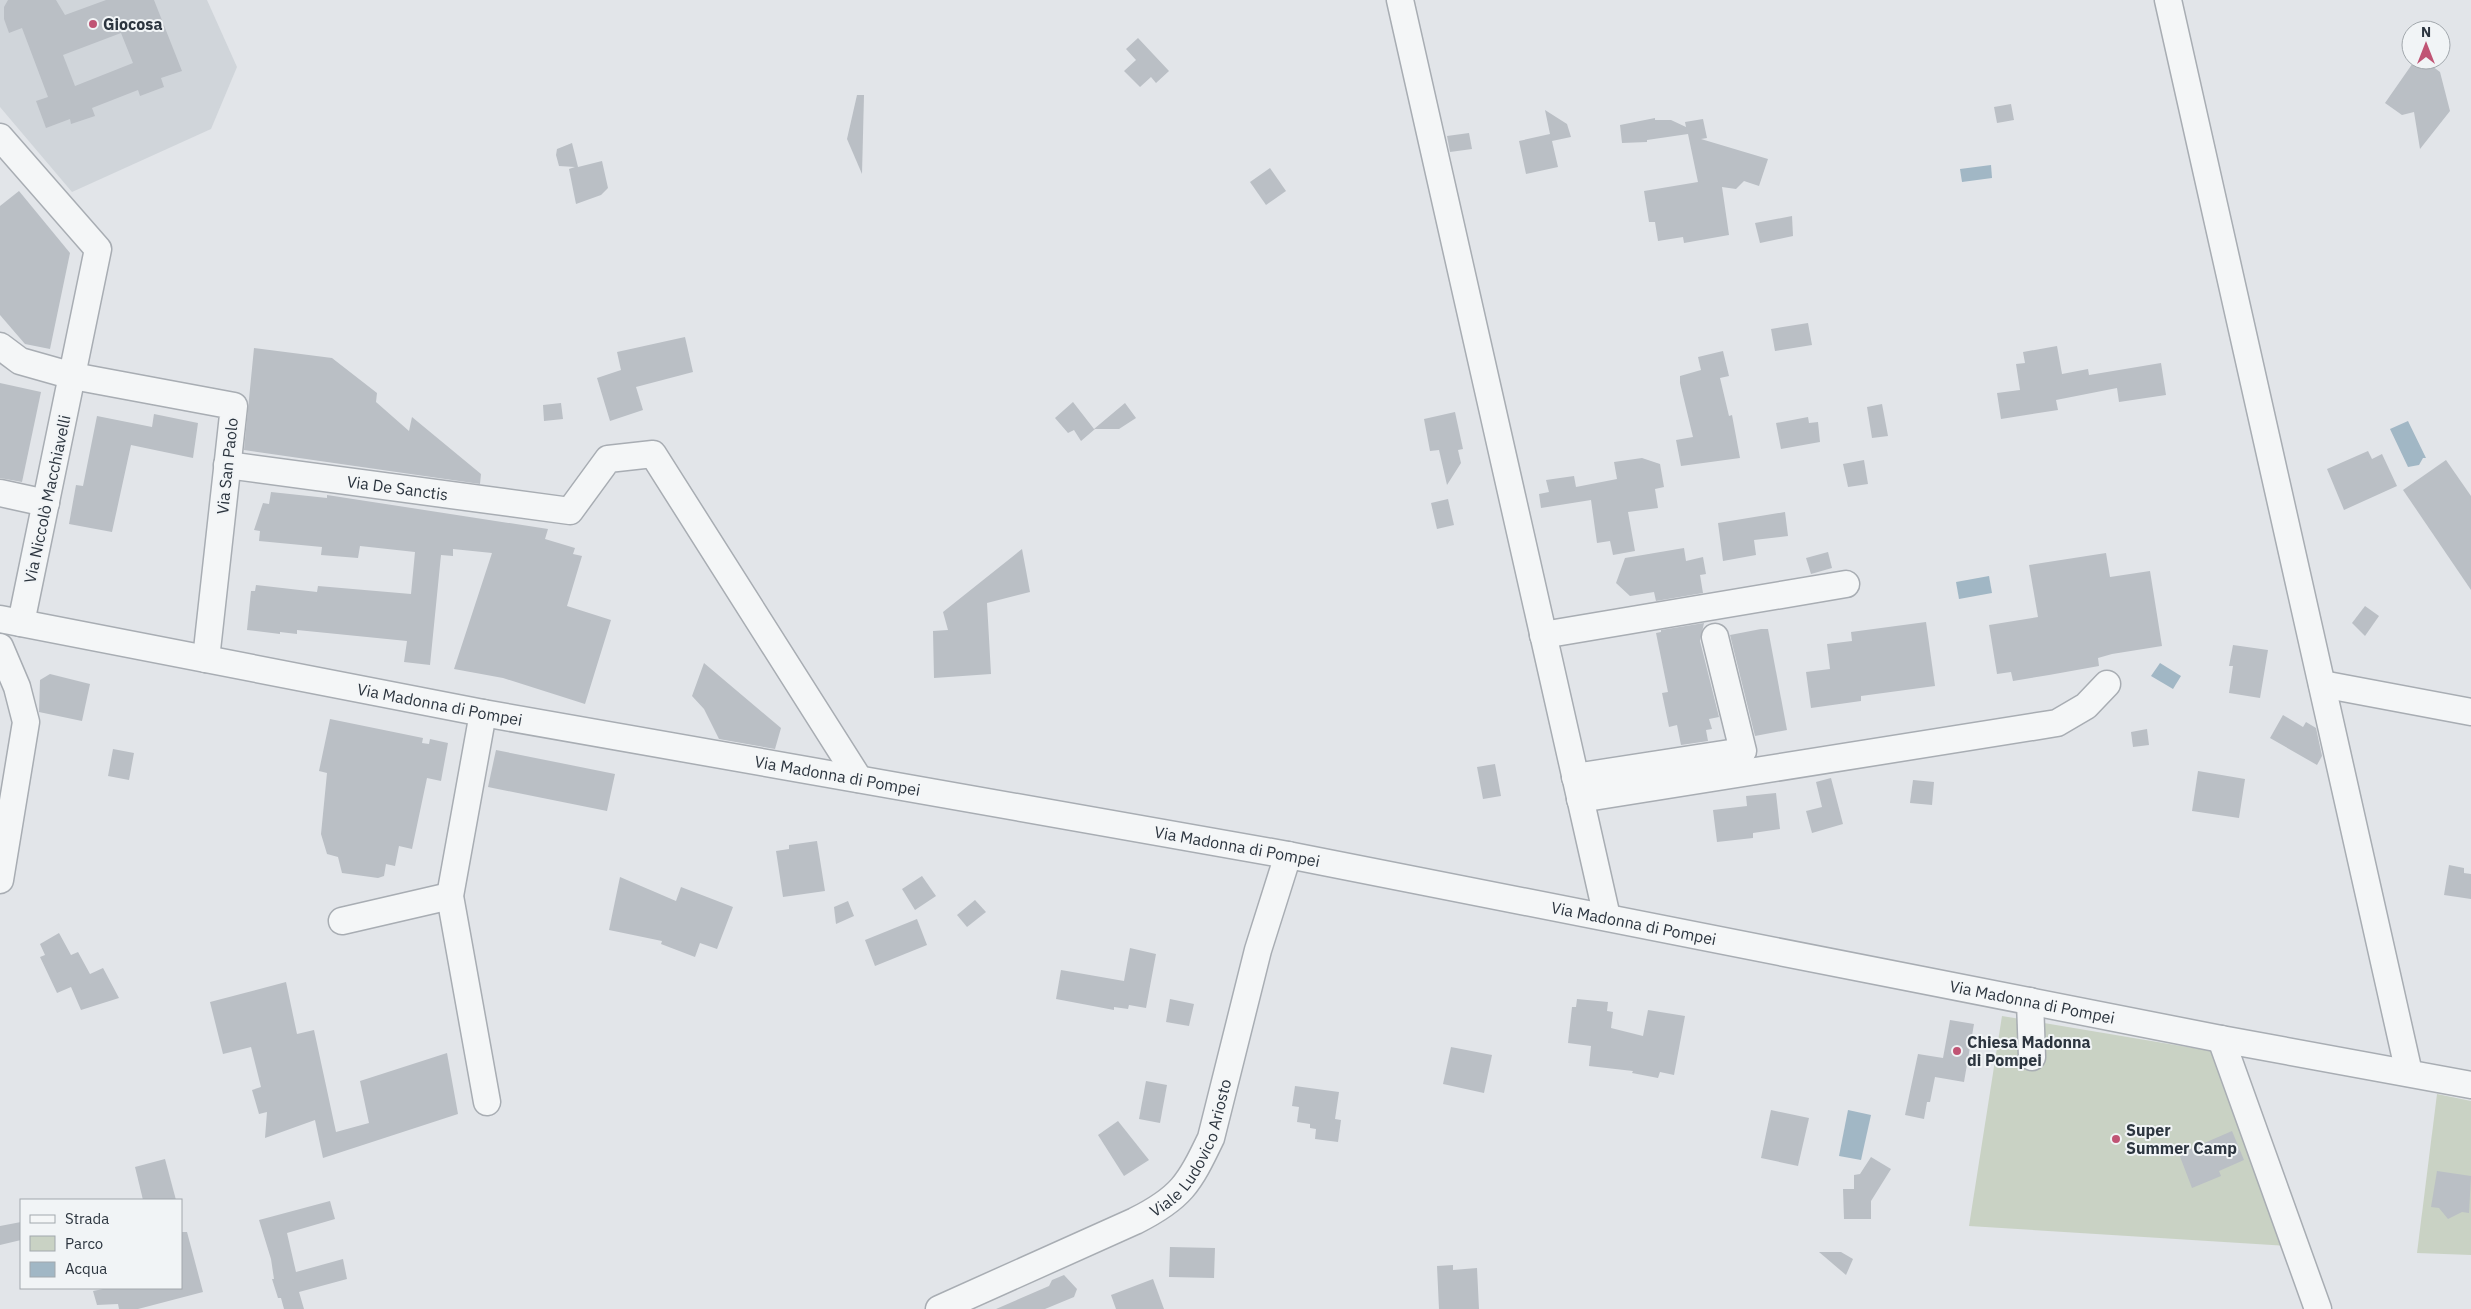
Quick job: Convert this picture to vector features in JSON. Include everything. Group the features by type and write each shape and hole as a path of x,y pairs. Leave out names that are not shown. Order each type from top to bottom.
{"street":[{"path":"1400,0 1607,917"},
{"path":"2168,0 2409,1074"},
{"name":"Via Niccolò Macchiavelli","path":"0,137 98,249 46,503 11,621"},
{"path":"7,355 73,376"},
{"name":"Via San Paolo","path":"73,376 234,406 206,659"},
{"name":"Via De Sanctis","path":"227,464 570,512 608,459 653,454 859,779"},
{"path":"0,493 46,503"},
{"path":"1543,635 1846,584"},
{"name":"Via Madonna di Pompei","path":"11,621 484,713 1288,854 2221,1039 2471,1086"},
{"path":"1578,788 1743,751 1715,637"},
{"path":"0,647 17,687 26,722 9,766 0,880"},
{"path":"1578,788 2057,723 2086,706 2107,684"},
{"path":"2322,684 2471,712"},
{"path":"484,713 450,896 487,1102"},
{"name":"Viale Ludovico Ariosto","path":"939,1309 1159,1209 1179,1193 1198,1166 1211,1138 1258,950 1288,854"},
{"path":"342,921 450,896"},
{"path":"2030,1001 2032,1057"},
{"path":"2221,1039 2318,1309"}],"shaded area":[{"path":"0,0 207,0 237,67 211,129 72,192 0,107"}],"green space":[{"name":"Super Summer Camp","path":"2002,1016 2217,1052 2288,1246 1969,1226"},
{"path":"2437,1094 2471,1101 2471,1255 2417,1253"}],"water":[{"path":"1991,165 1992,178 1962,182 1960,169"},
{"path":"2408,421 2426,458 2423,458 2419,465 2408,467 2390,429"},
{"path":"1989,576 1992,593 1959,599 1956,582"},
{"path":"2160,663 2181,676 2173,689 2151,676"},
{"path":"1848,1110 1871,1115 1861,1160 1839,1156"}],"building":[{"path":"8,0 56,0 65,15 106,0 154,0 182,71 161,78 164,87 140,96 138,90 92,108 95,116 71,124 70,119 46,128 36,101 48,97 22,28 9,33 4,19 4,7","holes":["121,33 133,63 75,86 63,55"]},
{"path":"1138,38 1169,71 1156,83 1151,77 1140,87 1124,71 1136,60 1126,49"},
{"path":"2408,70 2437,70 2440,72 2450,111 2420,149 2414,112 2402,115 2385,103"},
{"path":"857,95 864,95 862,174 847,139"},
{"path":"2011,104 2014,120 1997,123 1994,107"},
{"path":"1545,110 1567,124 1571,137 1552,141 1558,167 1526,174 1519,141 1550,134"},
{"path":"1655,118 1655,120 1671,120 1686,127 1685,122 1703,119 1707,138 1701,139 1768,159 1759,186 1744,181 1736,189 1722,187 1729,235 1684,243 1683,237 1658,241 1655,222 1649,222 1644,191 1698,182 1688,134 1647,140 1647,142 1622,143 1620,125"},
{"path":"1469,133 1472,149 1450,152 1447,136"},
{"path":"572,143 578,167 602,161 608,188 601,195 576,204 569,169 575,167 559,166 556,155 557,149"},
{"path":"1270,168 1286,191 1266,205 1250,182"},
{"path":"19,191 70,253 50,349 25,344 0,315 0,206"},
{"path":"1792,216 1793,236 1760,243 1755,223"},
{"path":"1808,323 1812,345 1775,351 1771,329"},
{"path":"685,337 693,372 636,387 643,410 610,421 597,378 621,370 617,352"},
{"path":"2057,346 2062,374 2088,369 2089,375 2161,363 2166,395 2119,402 2117,388 2056,400 2058,410 2001,419 1997,393 2020,390 2016,364 2025,363 2023,352"},
{"path":"254,348 332,358 377,393 376,402 409,431 412,417 481,474 480,484 244,450"},
{"path":"1723,351 1729,376 1720,378 1729,416 1732,415 1740,458 1681,466 1676,440 1693,437 1680,376 1701,370 1698,357"},
{"path":"0,383 41,392 22,482 0,478"},
{"path":"1073,402 1094,429 1125,403 1136,418 1119,429 1095,429 1081,441 1074,430 1068,433 1055,418"},
{"path":"561,403 563,419 544,421 543,405"},
{"path":"1882,404 1888,436 1872,438 1867,407"},
{"path":"1455,412 1463,449 1458,450 1461,463 1447,485 1439,450 1430,451 1424,419"},
{"path":"154,414 198,423 193,458 131,445 112,532 69,524 76,485 83,486 97,416 152,427"},
{"path":"1808,417 1809,423 1818,422 1820,442 1781,449 1776,423"},
{"path":"2368,451 2372,459 2382,454 2397,486 2344,510 2327,469"},
{"path":"1642,458 1660,464 1664,487 1655,489 1658,508 1628,512 1635,551 1613,555 1610,541 1597,543 1591,500 1541,508 1539,494 1549,492 1546,480 1574,476 1576,487 1617,479 1614,462"},
{"path":"1864,460 1868,484 1848,487 1843,464"},
{"path":"2446,460 2471,496 2471,590 2403,490"},
{"path":"271,492 327,498 327,495 548,529 545,539 575,548 573,554 582,556 567,606 611,620 585,704 503,678 454,669 492,553 453,549 453,556 441,555 430,665 404,662 407,641 297,630 297,634 280,632 280,634 247,630 251,591 255,591 256,585 317,592 318,586 411,594 415,552 360,546 358,558 321,555 322,547 259,541 260,531 254,530 263,503 269,504"},
{"path":"1448,499 1454,525 1437,529 1431,503"},
{"path":"1785,512 1788,536 1754,540 1756,555 1723,561 1718,523"},
{"path":"1684,548 1686,561 1703,557 1706,574 1700,575 1703,593 1656,601 1654,592 1630,596 1616,583 1625,558"},
{"path":"1022,549 1030,592 987,603 991,674 934,678 933,631 948,630 943,612"},
{"path":"1828,552 1832,568 1811,574 1806,558"},
{"path":"2106,553 2110,577 2150,571 2162,646 2112,654 2098,658 2099,666 2049,675 2013,681 2011,672 1997,674 1989,625 2038,617 2029,565"},
{"path":"2365,606 2379,616 2365,636 2352,623"},
{"path":"1926,622 1935,686 1861,696 1861,701 1811,708 1806,672 1830,669 1827,644 1852,641 1851,632"},
{"path":"1704,623 1700,641 1719,717 1709,719 1712,729 1706,730 1708,741 1681,745 1677,725 1669,727 1662,693 1668,692 1656,633 1661,632 1661,630"},
{"path":"1768,629 1787,730 1755,736 1730,635"},
{"path":"2233,645 2268,650 2260,698 2229,693 2233,666 2229,666"},
{"path":"704,663 781,728 775,749 719,739 704,709 692,696"},
{"path":"50,674 90,684 82,721 39,712 40,680"},
{"path":"2283,715 2303,727 2306,722 2316,728 2322,756 2317,765 2270,738"},
{"path":"330,719 423,738 422,743 429,744 430,739 448,743 441,781 427,778 412,849 399,846 395,866 386,864 384,876 378,878 342,873 338,857 327,854 321,834 327,773 319,771"},
{"path":"2147,729 2149,745 2133,747 2131,732"},
{"path":"113,749 134,753 129,780 108,776"},
{"path":"496,750 615,774 607,811 488,787"},
{"path":"1495,764 1501,796 1483,799 1477,767"},
{"path":"2198,771 2245,779 2239,818 2192,811"},
{"path":"1831,778 1843,824 1812,833 1806,811 1822,807 1816,782"},
{"path":"1913,780 1934,782 1932,805 1910,803"},
{"path":"1776,793 1780,829 1753,833 1753,838 1717,842 1713,810 1747,806 1746,796"},
{"path":"817,841 825,891 783,897 776,851 789,849 789,845"},
{"path":"2449,865 2464,868 2464,873 2471,874 2471,899 2444,895"},
{"path":"922,876 936,896 915,910 902,889"},
{"path":"620,877 676,901 681,887 733,907 717,949 700,943 695,957 661,944 662,941 609,930"},
{"path":"975,900 986,912 967,927 957,915"},
{"path":"848,901 854,916 836,924 834,907"},
{"path":"917,919 927,945 875,966 865,940"},
{"path":"59,933 71,955 78,952 90,974 103,968 119,998 81,1010 71,987 57,993 40,957 45,955 40,944"},
{"path":"1130,948 1156,954 1146,1008 1129,1005 1128,1009 1114,1007 1114,1010 1056,999 1061,970 1124,981"},
{"path":"286,982 297,1034 314,1030 336,1132 369,1123 360,1081 447,1053 458,1114 323,1158 315,1120 265,1138 267,1112 259,1114 252,1090 261,1087 251,1047 223,1054 210,1002"},
{"path":"1170,999 1194,1004 1189,1026 1166,1022"},
{"path":"1577,999 1608,1002 1607,1011 1613,1012 1611,1028 1643,1036 1648,1010 1685,1016 1674,1075 1660,1072 1658,1078 1632,1073 1633,1071 1589,1066 1591,1046 1568,1043 1572,1007 1576,1007"},
{"path":"1950,1020 1974,1024 1964,1082 1935,1077 1924,1119 1905,1115 1918,1054 1943,1058"},
{"path":"1451,1047 1492,1055 1484,1093 1443,1084"},
{"path":"1146,1081 1167,1085 1160,1123 1139,1119"},
{"path":"1295,1086 1339,1092 1335,1119 1341,1120 1338,1142 1315,1139 1316,1129 1310,1128 1310,1124 1297,1122 1299,1107 1292,1106"},
{"path":"1771,1110 1809,1118 1798,1166 1761,1158"},
{"path":"1118,1121 1149,1160 1124,1176 1098,1135"},
{"path":"2232,1131 2244,1160 2219,1171 2221,1176 2192,1188 2179,1154"},
{"path":"1871,1157 1891,1169 1871,1201 1871,1219 1844,1219 1843,1189 1854,1189 1854,1175 1860,1174"},
{"path":"165,1159 176,1199 143,1199 135,1167"},
{"path":"2437,1171 2471,1176 2469,1213 2462,1212 2448,1219 2439,1208 2431,1207"},
{"path":"330,1201 335,1219 287,1233 296,1272 343,1259 347,1279 299,1292 304,1309 284,1309 272,1279 274,1279 271,1259 259,1220"},
{"path":"20,1222 20,1240 0,1245 0,1226"},
{"path":"182,1232 187,1232 203,1292 138,1309 119,1309 118,1304 97,1305 93,1291 103,1289 182,1289"},
{"path":"1170,1247 1215,1248 1214,1278 1169,1277"},
{"path":"1819,1252 1841,1252 1853,1259 1846,1275"},
{"path":"1453,1265 1453,1270 1477,1268 1479,1309 1439,1309 1437,1266"},
{"path":"1064,1275 1077,1289 1074,1297 1045,1309 996,1309 1049,1286 1052,1280"},
{"path":"1153,1279 1164,1309 1116,1309 1111,1295"}],"place":[{"name":"Giocosa","path":"93,24"},
{"name":"Chiesa Madonna di Pompei","path":"1957,1051"},
{"name":"Super Summer Camp","path":"2116,1139"}]}
